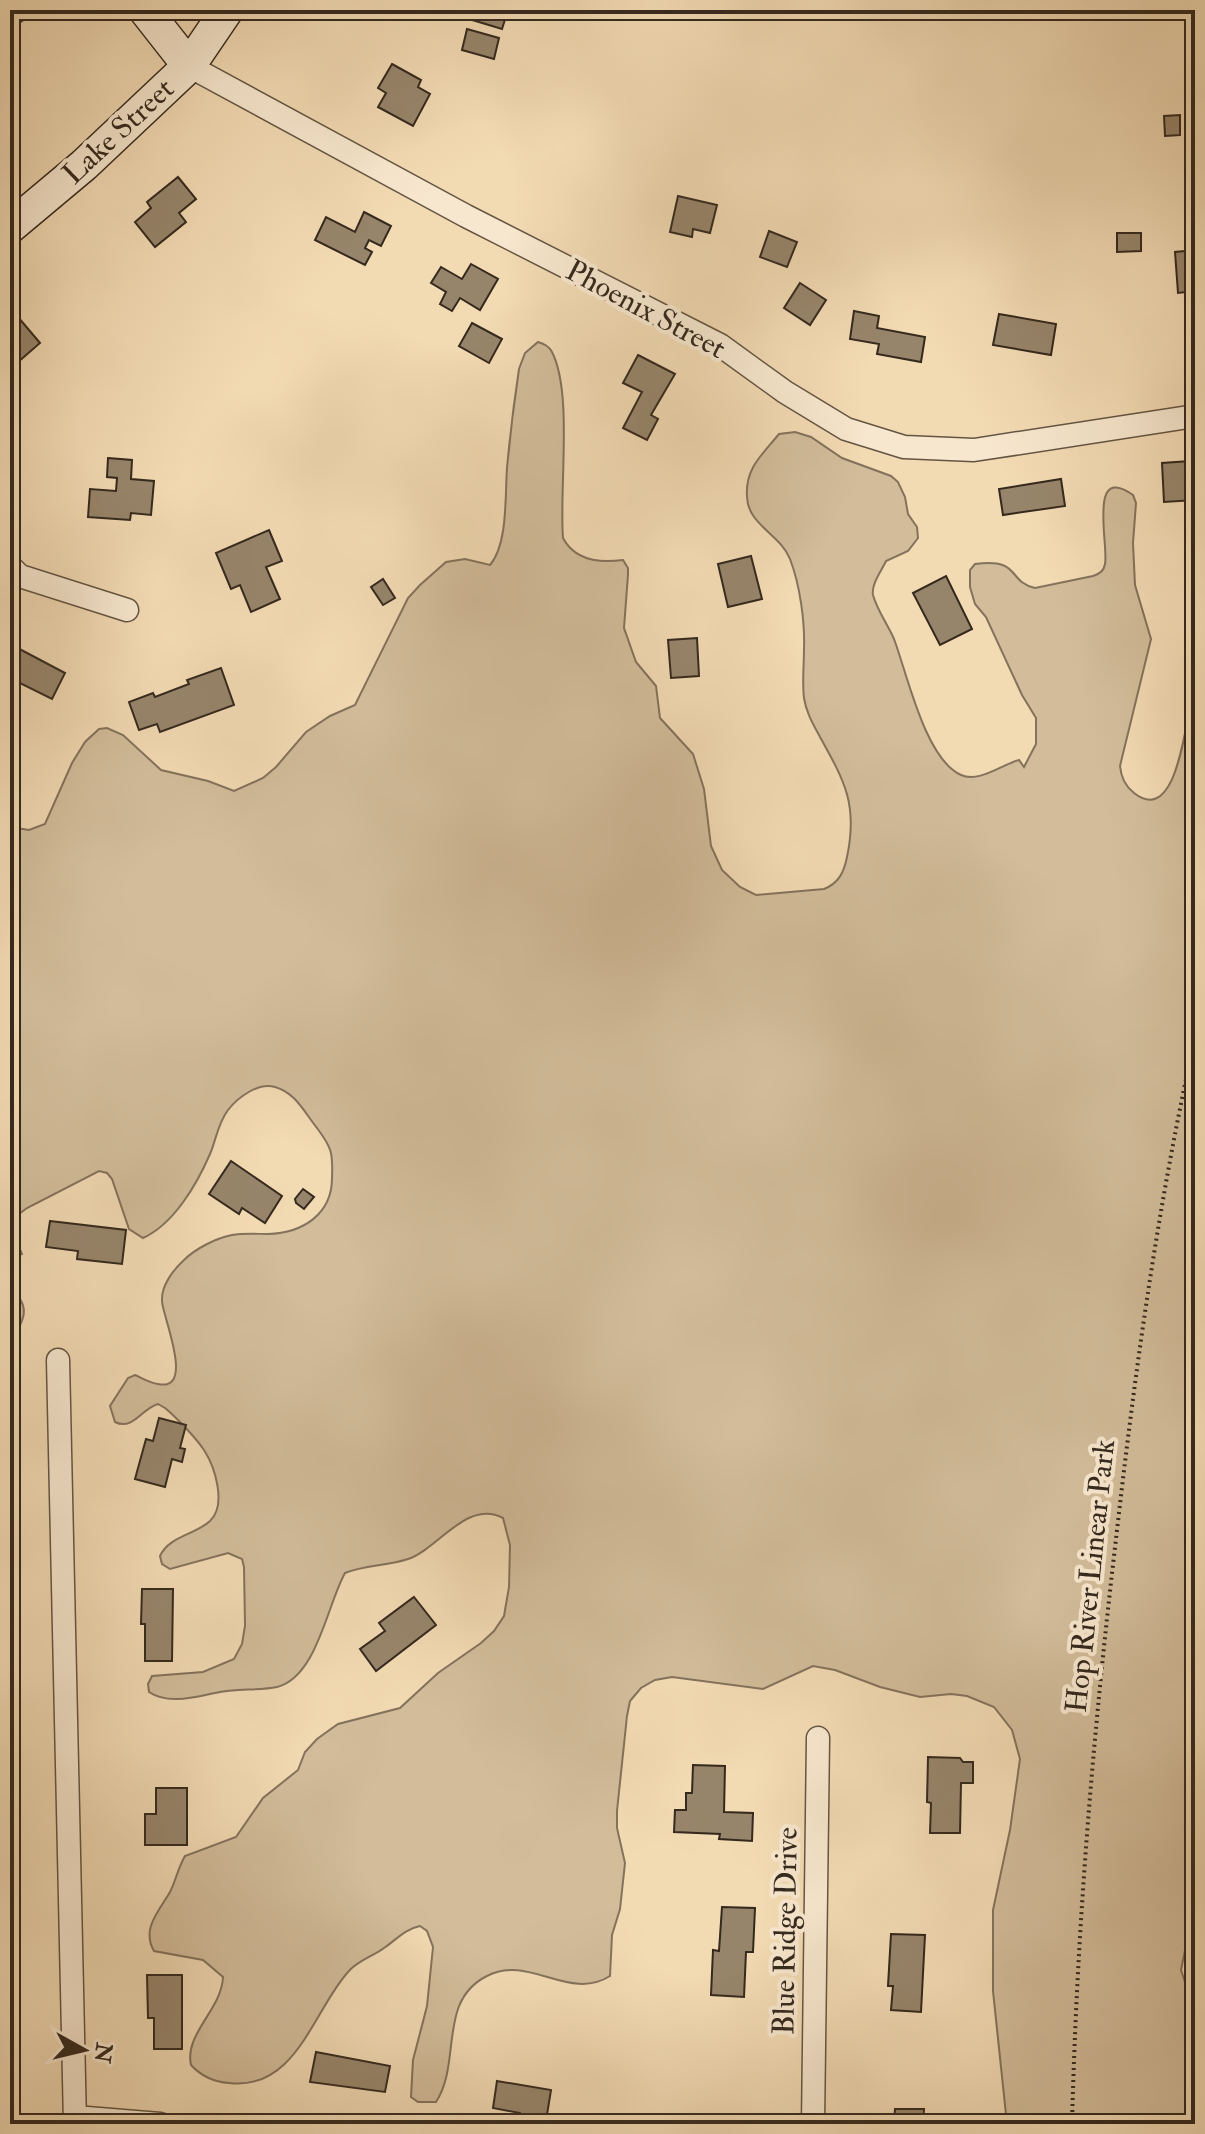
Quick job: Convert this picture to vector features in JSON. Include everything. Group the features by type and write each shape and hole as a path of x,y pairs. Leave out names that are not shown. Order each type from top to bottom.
{"street":[{"name":"Phoenix Street","path":"145,10 189,66 466,216 720,345 785,392 846,429 904,447 974,450 1195,416"},
{"name":"Lake Street","path":"10,227 84,165 189,66 227,10"},
{"path":"10,566 20,576 127,610"},
{"path":"58,1360 75,2120 160,2124"},
{"name":"Blue Ridge Drive","path":"813,2124 818,1738"}],"path":[{"name":"Hop River Linear Park","path":"1072,2124 1075,2008 1096,1713 1132,1396 1149,1277 1195,1038"}],"shaded area":[{"path":"538,342 552,352 562,391 563,538 581,556 606,561 623,560 628,568 624,628 636,662 656,686 660,718 693,754 704,789 711,846 722,870 740,887 756,895 824,889 834,884 846,862 851,823 847,794 805,703 803,616 794,569 785,550 753,515 747,497 752,470 779,434 795,432 811,437 842,458 891,476 898,482 908,514 917,527 918,538 908,551 886,561 875,582 873,595 894,639 927,734 948,766 968,777 983,775 1019,760 1024,767 1036,744 1036,718 986,617 975,604 970,587 970,570 975,564 1000,564 1026,585 1035,588 1100,573 1105,564 1105,498 1110,489 1119,488 1133,495 1136,503 1133,543 1135,585 1151,639 1120,766 1124,781 1134,793 1149,800 1162,795 1171,781 1195,686 1195,1901 1181,1970 1186,1985 1195,1988 1195,2124 1007,2124 993,1991 993,1910 1010,1830 1020,1759 1012,1730 994,1707 967,1696 920,1697 813,1666 763,1689 672,1677 655,1680 641,1688 630,1701 627,1716 617,1811 617,1828 625,1863 620,1909 612,1935 610,1976 595,1983 579,1984 518,1970 487,1976 472,1987 462,2001 452,2033 444,2086 436,2102 418,2102 411,2097 413,2060 427,2006 433,1947 427,1931 420,1926 405,1932 352,1968 300,2045 287,2062 271,2075 252,2082 229,2083 213,2080 191,2065 193,2043 217,2000 223,1977 203,1960 154,1951 149,1935 153,1920 170,1892 185,1856 236,1837 263,1798 298,1770 305,1752 317,1739 338,1724 400,1708 438,1673 494,1631 504,1616 509,1587 510,1545 503,1518 490,1514 477,1515 408,1559 345,1573 311,1655 291,1681 277,1687 223,1691 182,1699 165,1698 149,1692 148,1684 152,1676 203,1672 234,1659 242,1644 245,1626 244,1567 242,1559 228,1553 170,1569 162,1564 160,1556 164,1549 204,1526 215,1514 218,1486 215,1476 201,1445 165,1408 158,1404 132,1422 121,1424 115,1422 110,1406 128,1378 135,1375 158,1384 169,1383 175,1376 174,1351 162,1295 176,1269 194,1252 219,1239 236,1234 281,1233 313,1219 327,1202 331,1191 332,1156 326,1141 294,1098 275,1087 262,1087 237,1100 228,1110 205,1166 191,1190 174,1213 154,1232 143,1238 129,1229 112,1179 107,1173 99,1171 15,1217 12,1232 22,1254 10,1259 10,827 29,830 45,824 72,763 85,742 99,729 107,728 123,735 161,770 208,781 234,791 263,778 306,732 330,716 355,705 408,598 420,585 446,562 465,559 490,565 496,556 504,519 519,369 525,353"},
{"path":"10,1294 17,1295 22,1302 24,1315 10,1349"}],"building":[{"path":"10,10 28,10 31,15 10,29"},
{"path":"439,10 508,10 502,29"},
{"path":"467,29 499,38 494,59 462,50"},
{"path":"392,64 421,80 418,87 430,94 413,126 378,107 386,93 378,88"},
{"path":"1186,66 1195,66 1195,86 1186,86"},
{"path":"1180,115 1180,135 1165,136 1164,116"},
{"path":"178,177 196,199 179,213 186,222 155,247 135,222 151,208 147,202"},
{"path":"678,196 717,205 710,233 693,229 692,237 670,232"},
{"path":"364,212 391,226 381,246 369,240 365,248 372,252 365,265 315,240 326,217 355,232"},
{"path":"769,231 797,242 787,267 760,257"},
{"path":"1117,233 1141,233 1141,251 1117,252"},
{"path":"1195,250 1195,291 1178,293 1175,252"},
{"path":"471,264 498,279 480,310 460,298 452,311 440,304 446,292 431,283 441,267 462,279"},
{"path":"800,283 826,300 810,325 784,308"},
{"path":"854,311 879,316 877,328 925,337 921,362 877,354 879,344 850,339"},
{"path":"999,314 1056,324 1051,355 993,345"},
{"path":"18,317 40,343 10,369 10,324"},
{"path":"472,323 502,339 489,363 459,346"},
{"path":"638,355 675,374 651,415 658,419 647,440 623,428 642,392 623,383"},
{"path":"1195,457 1195,500 1164,502 1162,463 1190,461"},
{"path":"108,458 132,460 131,479 154,481 151,515 131,513 130,520 88,517 90,489 116,491 117,478 107,477"},
{"path":"1061,479 1065,506 1003,515 999,489"},
{"path":"269,530 282,561 266,567 280,599 251,612 240,585 231,589 216,553"},
{"path":"1189,551 1195,551 1195,585 1190,585"},
{"path":"751,556 762,599 728,607 718,564"},
{"path":"946,576 972,629 940,645 913,593"},
{"path":"383,579 395,598 383,605 371,587"},
{"path":"697,638 699,676 671,678 668,640"},
{"path":"10,644 65,673 52,699 16,681 13,686 10,684"},
{"path":"221,668 234,705 160,732 157,724 139,730 129,702 153,693 155,697 189,684 187,680"},
{"path":"231,1161 282,1196 265,1223 242,1208 239,1214 209,1194"},
{"path":"303,1189 314,1197 304,1209 295,1199"},
{"path":"50,1221 126,1230 122,1264 77,1259 78,1251 46,1247"},
{"path":"159,1418 186,1425 180,1448 185,1449 182,1462 172,1459 165,1487 135,1479 146,1439 153,1441"},
{"path":"142,1589 173,1589 172,1661 145,1661 145,1624 141,1624"},
{"path":"414,1597 436,1625 376,1671 360,1649 385,1631 379,1623"},
{"path":"928,1757 960,1758 963,1762 973,1762 973,1783 961,1783 960,1833 930,1833"},
{"path":"693,1765 725,1766 724,1812 753,1813 752,1841 719,1839 720,1834 674,1832 675,1810 686,1810 686,1793 692,1793"},
{"path":"156,1788 187,1788 187,1845 145,1845 145,1814 156,1814"},
{"path":"722,1907 755,1908 753,1952 746,1952 744,1997 711,1995 713,1950 719,1951"},
{"path":"891,1934 925,1935 921,2012 891,2010 893,1986 888,1986"},
{"path":"147,1975 182,1975 182,2049 154,2049 154,2018 148,2018"},
{"path":"316,2052 390,2066 385,2092 310,2082"},
{"path":"497,2081 551,2090 546,2121 493,2108"},
{"path":"895,2109 924,2109 923,2124 894,2124"}]}
